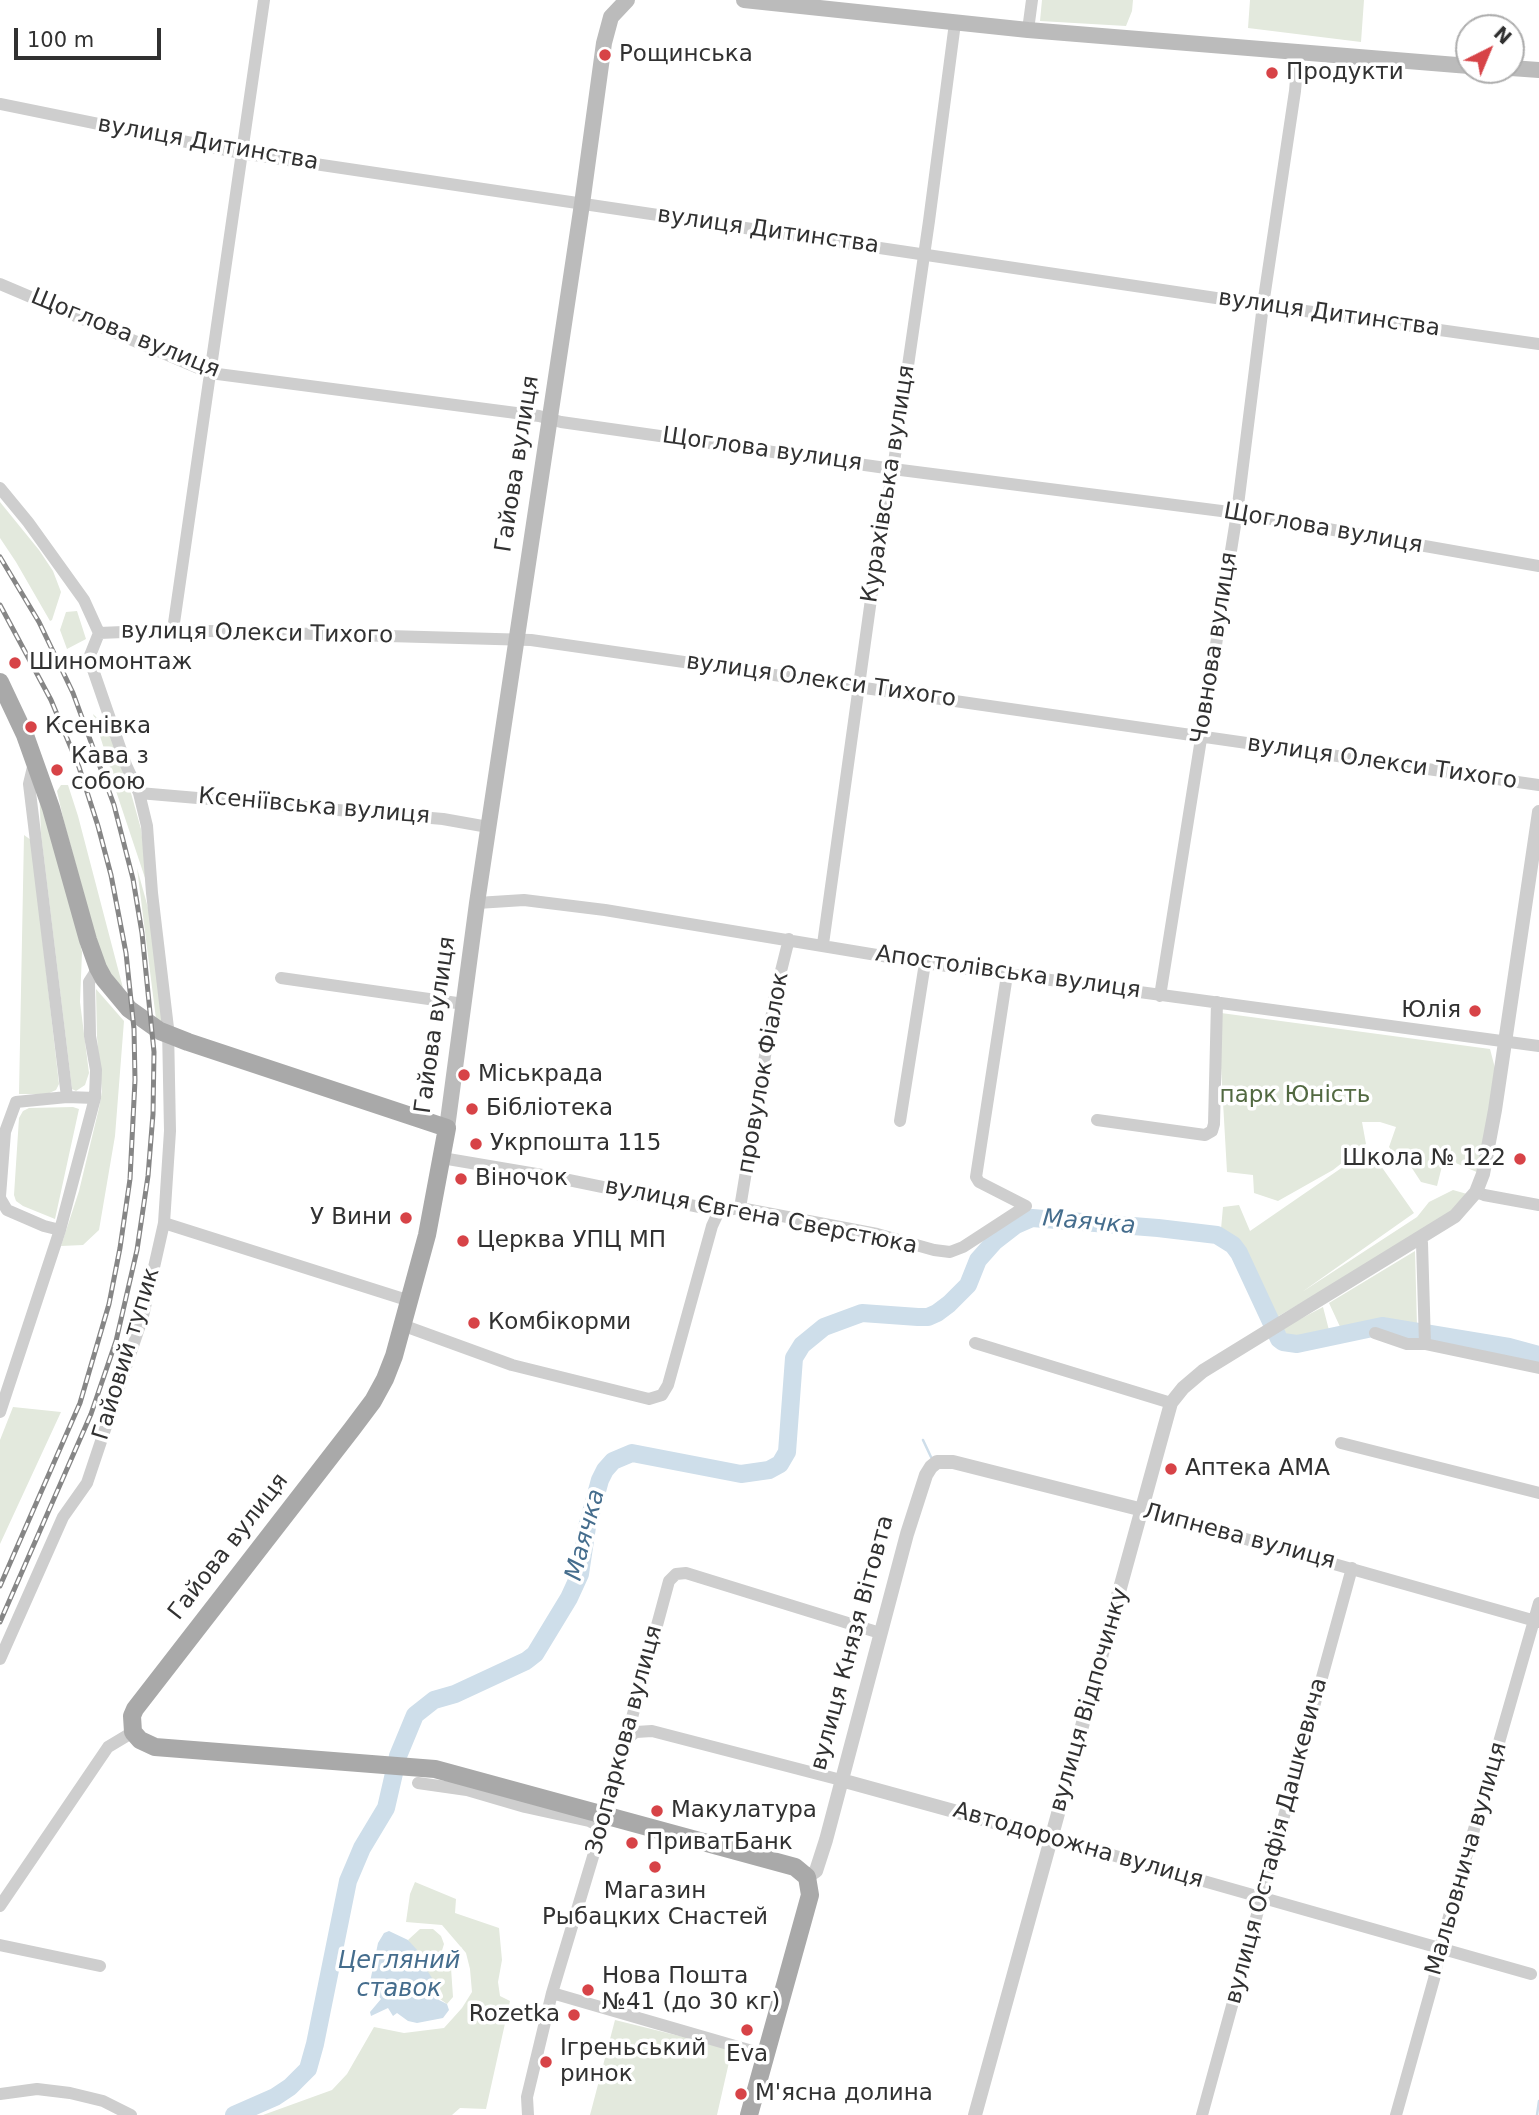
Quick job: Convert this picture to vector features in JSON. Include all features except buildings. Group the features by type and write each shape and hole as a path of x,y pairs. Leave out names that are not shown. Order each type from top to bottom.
{"main road":[{"name":"Гайова вулиця","path":"133,1732 132,1716 135,1709 373,1401 394,1356 410,1301 442,1158 488,827 607,29 611,17 625,0"},
{"path":"744,0 1028,30 1455,65"},
{"path":"0,682 34,759 55,819 88,940 101,974 121,1000 139,1018 160,1031 446,1128"},
{"path":"133,1732 140,1740 155,1747 374,1764 416,1775 456,1773 603,1821 780,1861 795,1867 807,1877"},
{"name":"вулиця Князя Вітовта","path":"749,2115 810,1895 807,1877"}],"street":[{"path":"173,630 264,0"},
{"path":"1028,30 1032,0"},
{"name":"Курахівська вулиця","path":"822,944 929,221 955,23"},
{"name":"Човнова вулиця","path":"1160,996 1237,513 1263,306 1295,90 1297,68 1293,51"},
{"name":"вулиця Дитинства","path":"0,104 241,153 1263,306 1539,344"},
{"name":"Щоглова вулиця","path":"0,284 210,373 550,418 561,422 893,469 1237,513 1539,566"},
{"path":"0,488 28,522 83,600 99,633"},
{"name":"вулиця Олекси Тихого","path":"99,633 173,630 516,639 1539,785"},
{"name":"Гайовий тупик","path":"0,1660 63,1517 87,1483 143,1316 164,1223 170,1131 168,1028 147,826 139,793 126,765 89,658 99,633"},
{"path":"34,759 29,785 67,1097"},
{"name":"Ксеніївська вулиця","path":"139,793 443,819 488,827"},
{"path":"1539,812 1495,1110 1483,1174 1476,1192 1539,1205"},
{"name":"Апостолівська вулиця","path":"477,903 524,900 551,903 1007,975 1539,1046"},
{"name":"провулок Фіалок","path":"740,1208 775,995 789,939"},
{"path":"900,1122 925,963"},
{"path":"0,1412 60,1230 95,1098 96,1070 90,1036 89,982 101,974"},
{"name":"вулиця Євгена Сверстюка","path":"442,1158 554,1177 719,1211 740,1208 877,1234 950,1252 963,1247 1026,1206 979,1182 976,1177 1007,975"},
{"path":"281,978 464,1004"},
{"path":"1097,1120 1205,1135 1212,1132 1217,1002"},
{"path":"60,1230 7,1210 0,1197 5,1132 16,1102 67,1097 95,1098"},
{"name":"вулиця Відпочинку","path":"975,2115 1171,1403 1183,1388 1203,1371 1455,1216 1476,1192"},
{"path":"402,1325 512,1365 649,1399 662,1395 668,1385 712,1226 719,1211"},
{"path":"164,1223 410,1301"},
{"path":"1419,1238 1422,1243 1425,1335"},
{"path":"1375,1333 1407,1344 1425,1335 1539,1368"},
{"path":"975,1343 1171,1403"},
{"path":"1341,1443 1539,1493"},
{"name":"Липнева вулиця","path":"937,1462 953,1462 1143,1510 1536,1622"},
{"name":"вулиця Князя Вітовта","path":"807,1877 816,1871 922,1487 926,1475 937,1462"},
{"name":"вулиця Остафія Дашкевича","path":"1202,2115 1352,1568"},
{"name":"Зоопаркова вулиця","path":"528,2115 527,2096 552,1993 669,1581 676,1574 686,1573 880,1633"},
{"name":"Мальовнича вулиця","path":"1396,2115 1440,1948 1536,1622 1539,1603"},
{"name":"Автодорожна вулиця","path":"625,1741 636,1732 652,1731 1052,1838 1531,1974"},
{"path":"0,1906 108,1746 133,1732"},
{"path":"0,1945 100,1966"},
{"path":"552,1993 766,2055"},
{"path":"0,2094 37,2089 70,2092 103,2101 131,2115"}],"green space":[{"path":"1042,0 1133,0 1126,26 1040,21"},
{"path":"1250,0 1364,0 1361,42 1248,28"},
{"path":"0,502 53,571 61,592 50,621 0,538"},
{"path":"77,611 86,639 67,649 60,630 66,612"},
{"path":"93,714 110,730 129,779 119,773 112,774"},
{"path":"112,779 118,779 129,786 141,829 149,890"},
{"path":"61,785 68,785 78,816 123,988 101,956 64,822 57,791"},
{"path":"39,786 82,952 80,1002 89,1073 85,1085 76,1091 72,1089 41,834"},
{"path":"24,835 31,840 59,1084 56,1090 47,1094 19,1094"},
{"path":"137,868 150,915 164,1024 156,1019"},
{"path":"96,989 124,1021 115,1136 99,1230 83,1245 61,1246 79,1191 102,1091"},
{"name":"парк Юність","path":"1221,1013 1490,1049 1496,1072 1479,1173 1444,1158 1437,1186 1421,1182 1406,1159 1396,1156 1389,1147 1396,1127 1380,1122 1362,1122 1366,1144 1333,1170 1278,1201 1254,1193 1253,1175 1227,1172"},
{"path":"29,1108 79,1109 55,1219 16,1201 14,1195 19,1118 23,1111"},
{"path":"1369,1149 1414,1213 1302,1292 1417,1217 1429,1202 1453,1190 1467,1194 1464,1202 1397,1247 1277,1317 1230,1237 1221,1229 1223,1207 1239,1205 1250,1231"},
{"path":"1415,1251 1417,1326 1385,1321 1342,1331 1329,1303"},
{"path":"1323,1307 1330,1334 1288,1337 1283,1328"},
{"path":"13,1407 61,1412 0,1544 0,1440"},
{"path":"415,1882 456,1899 455,1913 499,1928 502,1960 498,1982 500,1996 510,2001 486,2109 460,2108 452,2115 263,2115 332,2090 347,2074 374,2027 404,2033 444,2028 462,2008 472,1992 466,1953 442,1925 406,1922 410,1894"},
{"path":"420,1929 433,1929 441,1936 444,1944 440,1957 451,1968 453,1997 447,2004 433,1994 425,1967 408,1940"},
{"path":"615,2020 732,2049 717,2115 590,2115"}],"water":[{"name":"Цегляний ставок","path":"389,1931 408,1940 428,1962 425,1967 432,1978 429,1986 439,2000 447,2004 449,2010 443,2018 417,2023 408,2021 397,2013 393,2016 388,2008 371,2016 370,2012 381,1999 370,1982 378,1943 384,1933"}],"waterway":[{"name":"Маячка","path":"234,2115 275,2097 308,2069 348,1881 362,1848 386,1808 398,1756 415,1715 434,1700 455,1694 526,1661 535,1654 569,1598 580,1574 587,1527 600,1480 613,1461 632,1453 741,1474 769,1470 780,1464 787,1452 794,1358 802,1345 824,1327 862,1313 918,1317 937,1313 968,1285 978,1260 994,1242 1016,1225 1032,1218 1217,1235 1233,1245 1239,1253 1279,1339 1283,1342 1297,1344 1382,1326 1509,1347 1539,1355"},
{"path":"923,1440 931,1457"},
{"name":"Маячка","path":"1537,2115 1539,2101"}],"railway":[{"path":"0,557 39,622 73,693 114,805 133,879 142,933 154,1052 148,1176 137,1250 116,1341 91,1414 0,1622"},
{"path":"0,605 51,700 79,767 98,826 111,875 126,953 134,1029 135,1080 130,1179 109,1304 80,1403 0,1586"}],"place":[{"name":"Рощинська","path":"605,55"},
{"name":"Продукти","path":"1272,73"},
{"name":"Шиномонтаж","path":"15,663"},
{"name":"Ксенівка","path":"31,727"},
{"name":"Кава з собою","path":"57,770"},
{"name":"Юлія","path":"1475,1011"},
{"name":"Міськрада","path":"464,1075"},
{"name":"Бібліотека","path":"472,1109"},
{"name":"Укрпошта 115","path":"476,1144"},
{"name":"Школа № 122","path":"1520,1159"},
{"name":"Віночок","path":"461,1179"},
{"name":"У Вини","path":"406,1218"},
{"name":"Церква УПЦ МП","path":"463,1241"},
{"name":"Комбікорми","path":"474,1323"},
{"name":"Аптека АМА","path":"1171,1469"},
{"name":"Макулатура","path":"657,1811"},
{"name":"ПриватБанк","path":"632,1843"},
{"name":"Магазин Рыбацких Снастей","path":"655,1867"},
{"name":"Нова Пошта №41 (до 30 кг)","path":"588,1990"},
{"name":"Rozetka","path":"574,2015"},
{"name":"Eva","path":"747,2030"},
{"name":"Ігреньський ринок","path":"546,2062"},
{"name":"М'ясна долина","path":"741,2094"}]}
